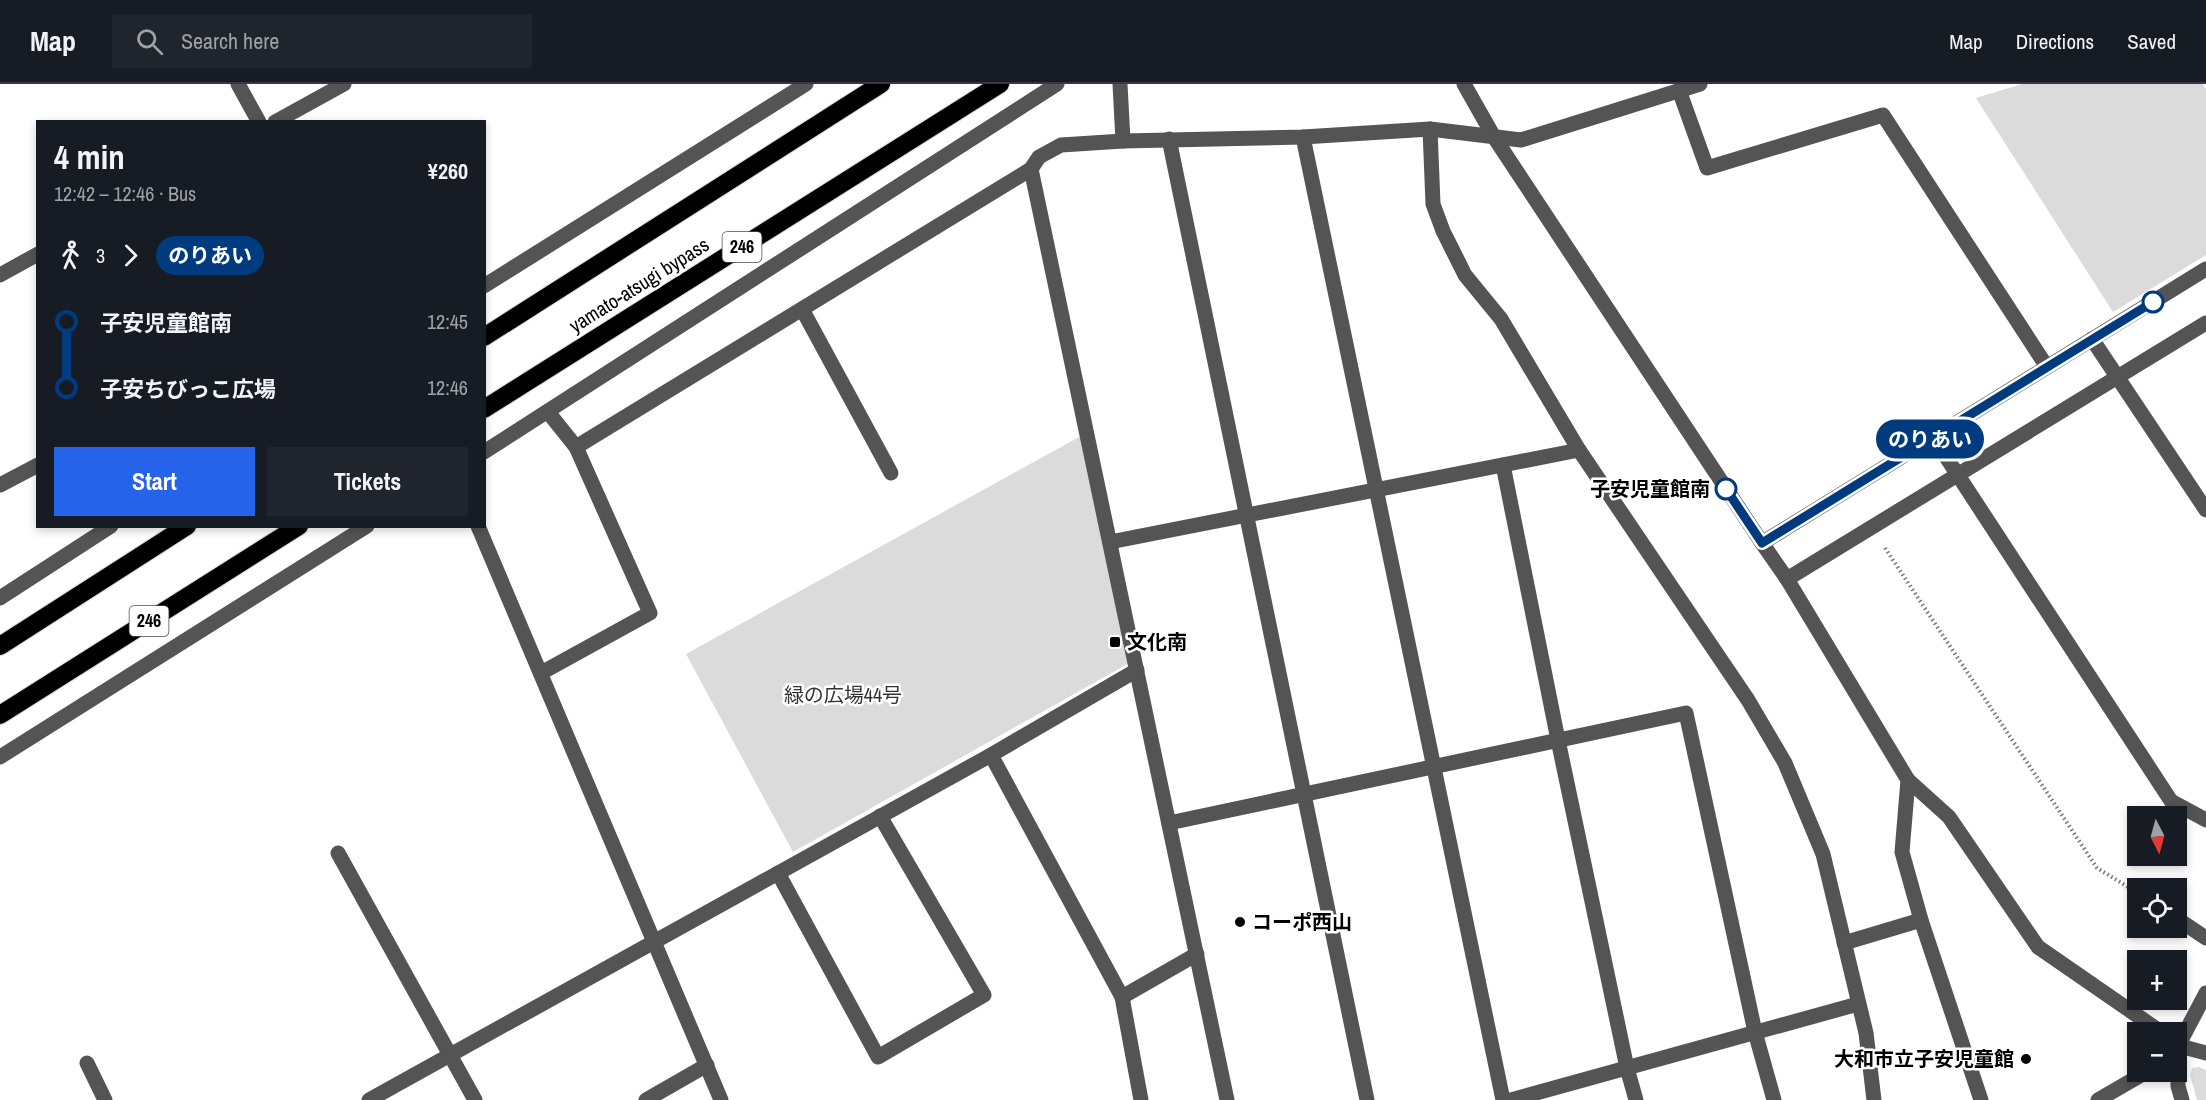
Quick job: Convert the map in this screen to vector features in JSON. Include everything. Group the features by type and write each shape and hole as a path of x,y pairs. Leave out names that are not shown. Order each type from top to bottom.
{"highway":[{"name":"yamato-atsugi bypass","path":"486,336 881,84"},
{"name":"yamato-atsugi bypass","path":"486,408 1000,84"},
{"path":"0,646 184,528"},
{"name":"246","path":"0,715 296,528"}],"street":[{"path":"238,84 258,120"},
{"path":"279,120 344,84"},
{"path":"486,285 806,84"},
{"path":"486,451 1057,84"},
{"path":"1120,84 1123,141"},
{"path":"1464,84 1494,137 1788,579 1908,780 1949,817 2038,947 2147,1022"},
{"path":"576,447 1031,169 1038,157 1061,145 1430,129 1521,140 1700,84"},
{"path":"1679,90 1707,168 1883,116 2047,367"},
{"path":"1430,129 1433,204 1443,231 1465,275 1501,319 1579,450 1748,699 1785,763 1823,854 1866,1033 1874,1100"},
{"path":"1303,136 1432,767 1503,1100"},
{"path":"1169,139 1367,1100"},
{"path":"1031,169 1227,1100"},
{"path":"0,275 36,255"},
{"path":"1762,543 2206,269"},
{"path":"802,309 891,473"},
{"path":"1788,579 2206,323"},
{"path":"2092,339 2206,510"},
{"path":"541,673 650,613 576,447 548,412"},
{"path":"1933,437 2171,801 2206,820"},
{"path":"1110,542 1579,450"},
{"path":"1503,465 1558,740 1636,1100"},
{"path":"0,485 36,466"},
{"path":"0,598 108,528"},
{"path":"0,757 364,528"},
{"path":"479,528 721,1100"},
{"path":"369,1100 991,754 1137,670"},
{"path":"1169,823 1686,713 1755,1032 1774,1100"},
{"path":"991,754 1122,997 1141,1100"},
{"path":"1908,780 1902,852 1921,920 1981,1100"},
{"path":"778,873 878,1057 984,995 880,816"},
{"path":"338,853 475,1100"},
{"path":"1844,943 1921,920"},
{"path":"2187,925 2206,938"},
{"path":"1122,997 1197,954"},
{"path":"2187,1028 2206,993"},
{"path":"1511,1100 1858,1004"},
{"path":"2187,1048 2206,1053"},
{"path":"87,1063 105,1100"},
{"path":"646,1100 707,1065"},
{"path":"2098,1100 2129,1082"},
{"path":"2178,1082 2182,1100"}],"path":[{"path":"1871,528 2097,868 2127,886"}],"green space":[{"path":"2022,84 2203,84 2206,89 2206,255 2113,312 1976,98"},
{"name":"緑の広場44号","path":"1081,436 1131,662 793,852 686,654"},
{"path":"2199,1067 2206,1070 2206,1100 2197,1100 2190,1075 2192,1068"}],"bus line":[{"name":"のりあい","path":"1726,489 1762,543 2153,302"}],"place":[{"name":"子安児童館南","path":"1726,489"},
{"name":"文化南","path":"1115,642"},
{"name":"コーポ西山","path":"1240,922"},
{"name":"大和市立子安児童館","path":"2026,1059"}]}
